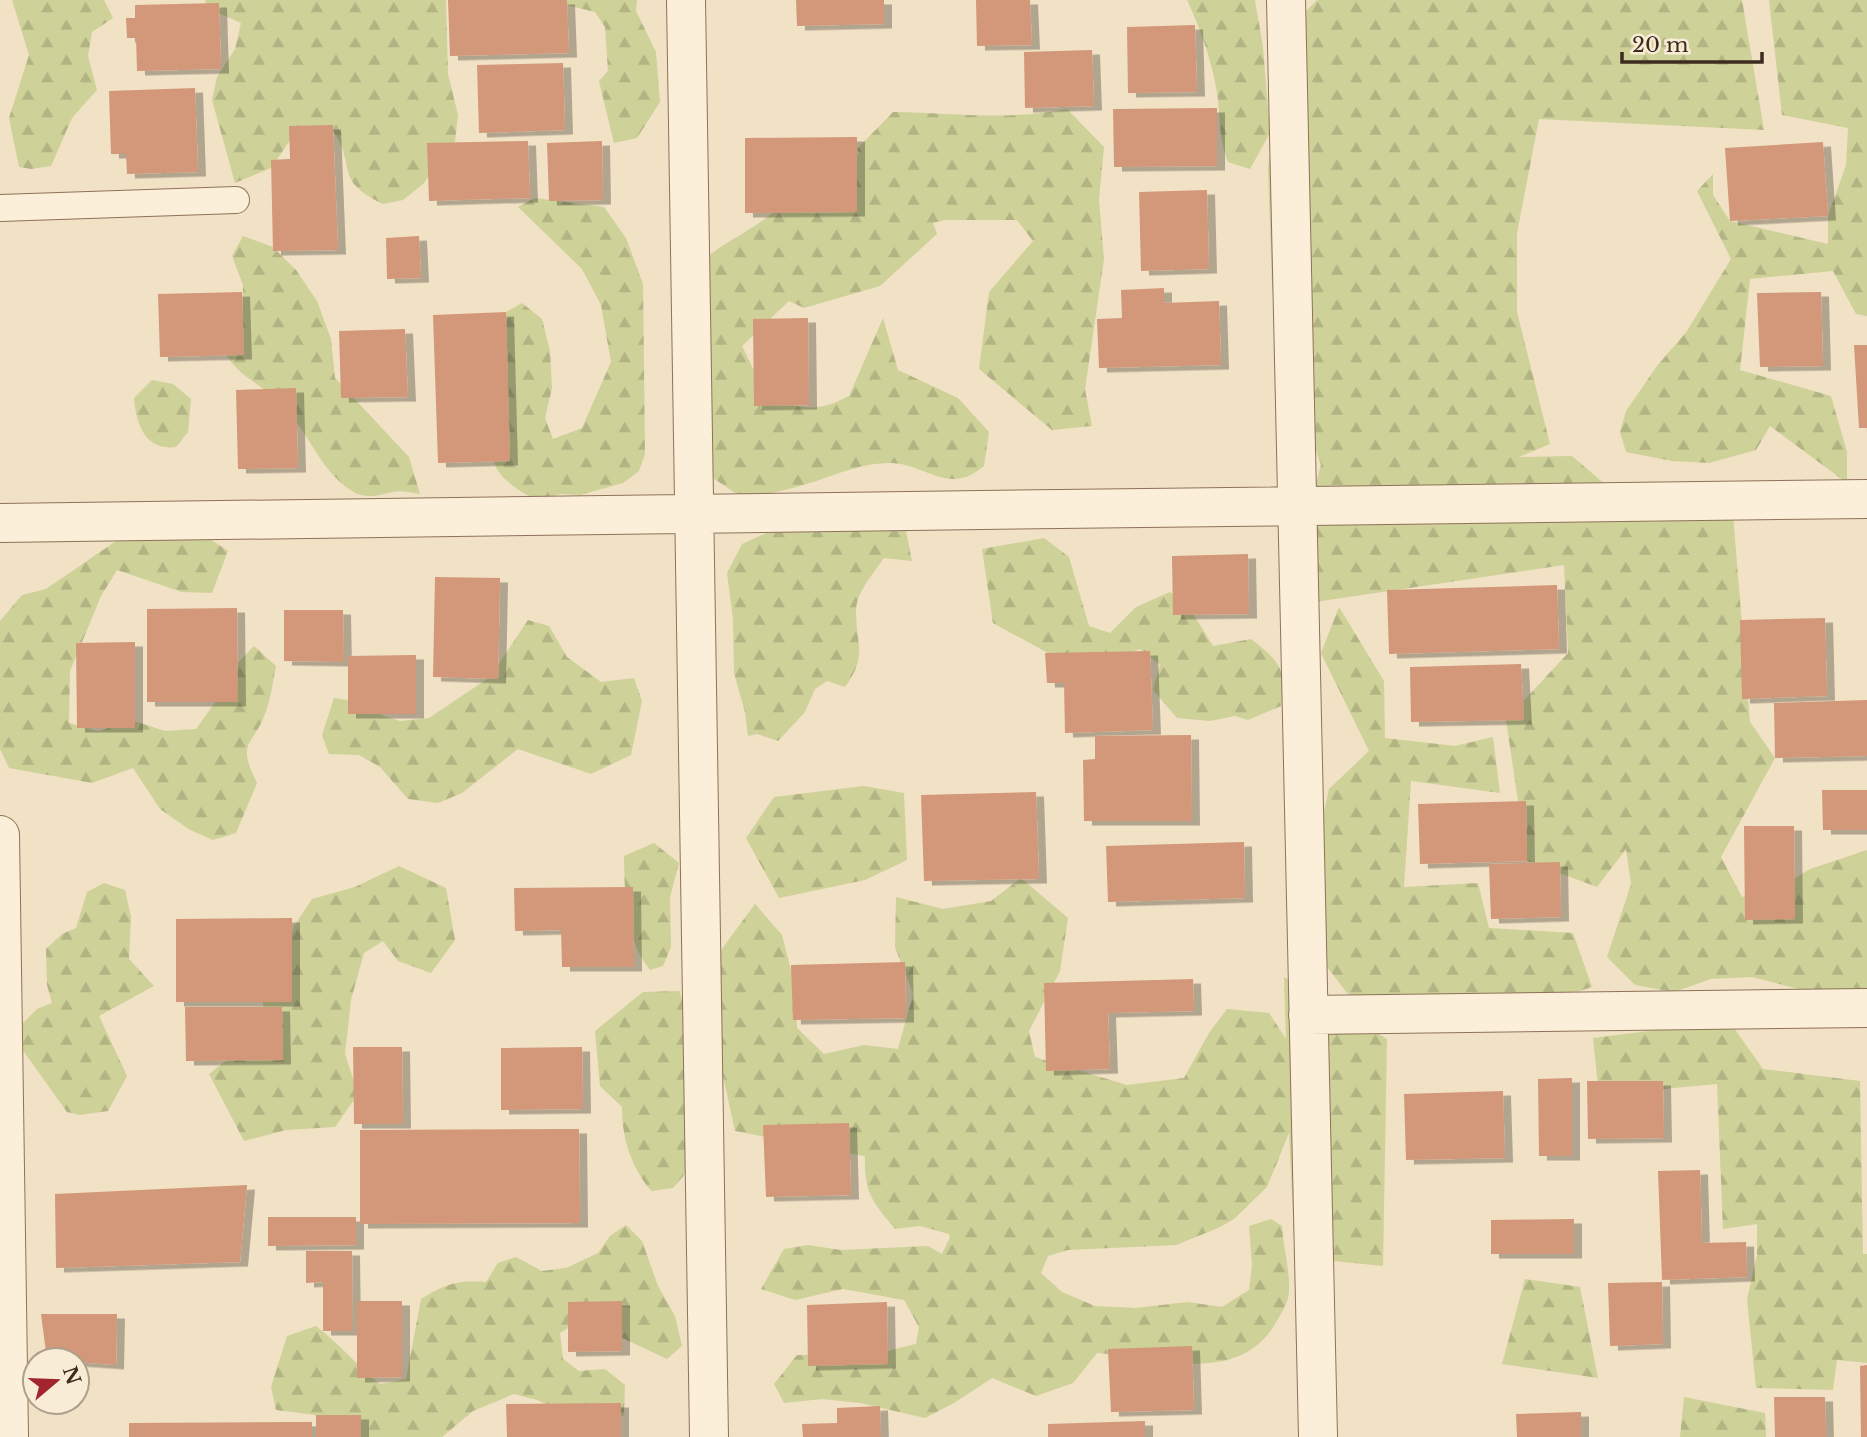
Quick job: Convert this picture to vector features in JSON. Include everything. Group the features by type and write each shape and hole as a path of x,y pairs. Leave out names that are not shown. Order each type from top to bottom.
{"street":[{"path":"686,0 709,1437"},
{"path":"1286,0 1318,1437"},
{"path":"0,523 695,516 1297,504 1867,499"},
{"path":"0,835 9,1437"},
{"path":"1308,1015 1867,1008"}],"lane":[{"path":"0,208 236,200"}],"green space":[{"path":"12,0 104,0 113,18 92,32 88,56 97,90 72,118 51,166 31,169 19,167 9,118 29,55"},
{"path":"205,0 446,0 448,74 458,115 455,142 423,184 403,200 383,204 367,195 351,180 344,154 333,131 293,136 271,168 235,183 212,100 217,77 235,49 241,23 207,8"},
{"path":"562,0 637,0 636,11 656,52 660,102 637,138 614,143 599,81 608,71 605,27 595,12 566,5"},
{"path":"1187,0 1255,0 1263,47 1270,133 1250,169 1228,162 1221,135 1212,69"},
{"path":"1317,0 1742,0 1764,130 1539,119 1517,233 1517,312 1550,444 1519,457 1572,456 1649,522 1733,515 1750,722 1775,758 1721,857 1742,897 1779,888 1810,869 1867,850 1867,989 1830,997 1752,977 1711,979 1674,992 1635,985 1607,957 1631,884 1626,849 1597,887 1527,861 1506,720 1568,653 1564,565 1281,607 1321,465 1286,362 1272,286 1268,168 1287,30"},
{"path":"1769,0 1867,0 1867,316 1856,314 1833,271 1750,279 1740,370 1831,396 1847,452 1847,483 1770,426 1756,450 1709,463 1672,461 1626,452 1620,432 1626,411 1657,366 1687,331 1731,259 1697,191 1713,174 1713,195 1730,221 1828,244 1828,216 1846,165 1848,128 1782,115"},
{"path":"1067,109 1104,147 1099,199 1104,259 1085,389 1092,426 1052,430 979,369 989,292 1033,241 1017,220 945,220 933,223 937,234 880,286 804,308 789,301 742,346 767,397 799,406 817,407 849,396 883,318 898,370 958,398 989,432 984,466 971,475 949,479 905,465 880,463 744,499 697,467 702,261 775,211 828,157 859,154 857,149 893,112 1023,115"},
{"path":"535,198 604,207 626,238 643,284 645,454 639,471 623,483 580,495 560,494 537,501 503,477 496,467 490,449 487,431 488,392 499,316 522,303 542,319 550,351 552,388 545,418 553,439 582,428 611,362 601,305 582,269 518,207"},
{"path":"243,236 273,247 296,270 317,301 331,339 335,378 409,457 420,494 399,491 368,496 352,491 329,470 285,408 243,374 226,355 242,331 243,285 232,256"},
{"path":"152,380 173,384 191,399 188,432 176,447 157,445 144,434 140,426 134,398"},
{"path":"904,521 912,561 884,558 863,589 856,610 859,658 845,687 827,681 815,689 805,712 778,741 757,734 748,736 745,712 734,673 733,619 727,573 742,544 775,529"},
{"path":"138,526 194,528 228,551 212,593 182,592 117,570 101,596 70,671 69,723 98,731 134,721 165,731 196,729 216,701 228,673 254,646 276,666 266,711 247,750 247,758 257,783 236,833 213,840 190,830 160,809 133,768 92,783 9,768 0,749 0,621 22,595 46,589"},
{"path":"1044,538 1069,557 1089,626 1110,633 1136,607 1170,592 1187,604 1213,646 1251,639 1268,653 1282,674 1281,706 1248,720 1235,716 1210,721 1177,718 1153,690 1160,665 1140,649 1110,659 1048,653 993,623 982,549"},
{"path":"1339,607 1384,681 1385,738 1455,746 1493,737 1500,793 1411,781 1404,887 1478,883 1489,928 1573,933 1592,987 1516,1012 1395,994 1352,999 1316,953 1314,856 1329,789 1369,751 1321,653"},
{"path":"528,620 549,626 567,657 601,682 634,678 642,701 631,755 591,774 518,749 462,793 438,803 408,799 380,767 359,755 329,754 322,735 334,698 361,702 384,716 400,721 429,718 490,677"},
{"path":"864,786 904,793 907,860 865,880 779,898 746,838 774,797"},
{"path":"654,843 679,863 670,897 671,947 663,966 650,970 641,957 631,930 626,901 624,856"},
{"path":"399,866 446,888 455,940 431,973 398,961 383,941 364,953 351,1000 345,1054 358,1094 335,1127 286,1130 244,1141 209,1074 265,1024 261,983 283,967 294,926 312,899 355,887"},
{"path":"1021,878 1068,918 1060,971 1029,1031 1035,1057 1127,1085 1184,1078 1209,1033 1227,1009 1269,1013 1286,1039 1284,977 1387,1039 1383,1266 1295,1257 1289,1133 1267,1187 1234,1219 1176,1245 1068,1250 1048,1256 1041,1273 1062,1292 1095,1306 1135,1308 1188,1302 1222,1307 1249,1290 1252,1265 1249,1226 1271,1219 1282,1226 1288,1299 1275,1324 1259,1343 1239,1356 1218,1362 1194,1364 1097,1353 1073,1383 1036,1396 992,1378 925,1418 860,1403 822,1399 784,1403 774,1384 797,1355 874,1354 916,1344 919,1327 904,1300 843,1289 795,1300 761,1289 784,1249 808,1245 841,1250 928,1246 942,1254 950,1237 949,1234 920,1226 895,1229 871,1196 866,1179 865,1156 735,1131 711,1021 716,957 755,904 782,935 795,986 797,1028 824,1054 864,1045 898,1049 913,994 895,947 896,897 943,909 991,901"},
{"path":"104,883 125,890 131,917 129,959 154,986 99,1016 127,1076 108,1111 80,1115 67,1112 22,1049 22,1024 37,1009 52,1003 47,985 46,949 62,934 76,928 87,892"},
{"path":"679,991 702,1056 691,1167 673,1188 651,1191 629,1152 622,1107 600,1086 595,1031 643,992"},
{"path":"1729,1021 1763,1069 1860,1081 1863,1254 1867,1254 1867,1363 1837,1360 1833,1390 1756,1388 1747,1299 1757,1255 1757,1224 1723,1229 1717,1084 1599,1095 1593,1038"},
{"path":"626,1225 642,1241 658,1286 675,1316 682,1346 667,1359 582,1319 560,1333 563,1359 579,1371 605,1369 625,1385 624,1415 601,1429 537,1400 514,1394 473,1411 442,1437 349,1437 362,1421 276,1410 271,1387 287,1336 316,1326 380,1384 406,1379 421,1299 452,1284 486,1282 498,1263 516,1257 542,1271 566,1268 598,1253 610,1236"},
{"path":"1525,1279 1580,1287 1598,1378 1502,1364"},
{"path":"1684,1397 1765,1413 1766,1437 1680,1437"}],"building":[{"path":"448,0 567,0 569,53 450,56"},
{"path":"796,0 884,0 884,24 797,26"},
{"path":"976,0 1030,0 1032,45 977,46"},
{"path":"219,3 221,69 137,71 136,38 127,38 126,18 135,18 135,5"},
{"path":"1195,25 1197,92 1128,93 1127,27"},
{"path":"1092,50 1094,106 1025,108 1024,52"},
{"path":"563,63 565,130 479,133 477,65"},
{"path":"195,88 198,172 127,174 126,154 111,154 109,91"},
{"path":"1217,108 1217,166 1114,167 1113,109"},
{"path":"333,125 338,250 273,251 271,160 290,159 289,126"},
{"path":"857,137 857,212 745,213 745,138"},
{"path":"528,141 530,198 429,201 427,143"},
{"path":"602,141 603,200 549,201 547,143"},
{"path":"1823,142 1828,216 1730,221 1725,148"},
{"path":"1207,190 1209,269 1141,271 1139,192"},
{"path":"419,236 421,278 387,279 386,238"},
{"path":"1164,288 1164,303 1219,301 1221,365 1099,368 1097,319 1122,318 1121,290"},
{"path":"242,292 244,355 160,357 158,294"},
{"path":"1821,292 1823,366 1760,367 1757,293"},
{"path":"506,312 510,461 438,463 433,315"},
{"path":"808,318 809,405 754,406 753,319"},
{"path":"405,329 408,397 341,398 339,331"},
{"path":"1854,345 1867,345 1867,428 1859,428"},
{"path":"296,388 298,468 238,469 236,390"},
{"path":"1248,554 1249,614 1173,615 1172,556"},
{"path":"435,577 500,578 498,679 433,677"},
{"path":"1557,585 1559,649 1389,654 1387,590"},
{"path":"237,608 238,702 147,702 147,609"},
{"path":"284,610 343,610 344,662 284,661"},
{"path":"1825,618 1827,696 1742,699 1740,620"},
{"path":"135,642 135,728 77,728 76,643"},
{"path":"1150,651 1153,730 1065,733 1064,683 1047,683 1045,653"},
{"path":"416,655 416,714 348,714 348,656"},
{"path":"1521,664 1524,720 1411,722 1410,667"},
{"path":"1867,700 1867,756 1775,758 1774,703"},
{"path":"1191,735 1192,821 1084,821 1083,760 1095,759 1095,736"},
{"path":"1822,790 1867,790 1867,830 1823,830"},
{"path":"1036,792 1039,879 924,881 921,795"},
{"path":"1526,801 1527,861 1420,864 1418,804"},
{"path":"1744,826 1794,826 1795,919 1745,920"},
{"path":"1244,842 1245,898 1108,902 1106,846"},
{"path":"1560,862 1561,917 1491,919 1489,864"},
{"path":"633,887 634,967 562,967 561,930 515,931 514,888"},
{"path":"292,918 292,1002 176,1002 176,919"},
{"path":"905,962 906,1018 793,1020 791,965"},
{"path":"1193,979 1194,1011 1108,1013 1110,1069 1046,1071 1044,983"},
{"path":"185,1007 282,1007 283,1060 186,1061"},
{"path":"353,1047 402,1047 403,1124 354,1124"},
{"path":"582,1047 583,1109 501,1110 501,1048"},
{"path":"1572,1078 1572,1156 1539,1156 1538,1079"},
{"path":"1587,1081 1663,1081 1664,1138 1588,1139"},
{"path":"1503,1091 1505,1158 1406,1160 1404,1094"},
{"path":"849,1123 851,1195 766,1197 763,1125"},
{"path":"579,1129 580,1223 360,1224 360,1130"},
{"path":"1700,1170 1702,1243 1746,1242 1747,1277 1662,1280 1658,1171"},
{"path":"247,1185 240,1262 56,1268 55,1194"},
{"path":"268,1217 356,1217 356,1245 268,1246"},
{"path":"1574,1219 1574,1254 1491,1254 1491,1220"},
{"path":"306,1251 352,1251 353,1331 323,1331 323,1282 306,1283"},
{"path":"1662,1282 1663,1344 1610,1346 1608,1283"},
{"path":"357,1301 402,1301 402,1377 357,1378"},
{"path":"622,1301 622,1351 568,1352 568,1302"},
{"path":"887,1302 888,1364 808,1366 807,1305"},
{"path":"41,1314 117,1314 116,1365 91,1363 91,1346 45,1346"},
{"path":"1192,1346 1194,1410 1111,1412 1108,1349"},
{"path":"1867,1365 1867,1437 1861,1437 1860,1366"},
{"path":"1774,1397 1825,1397 1826,1437 1775,1437"},
{"path":"621,1403 621,1437 507,1437 506,1404"},
{"path":"880,1406 881,1437 803,1437 802,1424 837,1423 837,1408"},
{"path":"1581,1412 1581,1437 1517,1437 1516,1414"},
{"path":"316,1415 361,1415 361,1437 316,1437"},
{"path":"1145,1421 1145,1437 1048,1437 1048,1424"},
{"path":"312,1422 312,1437 129,1437 129,1423"}]}
